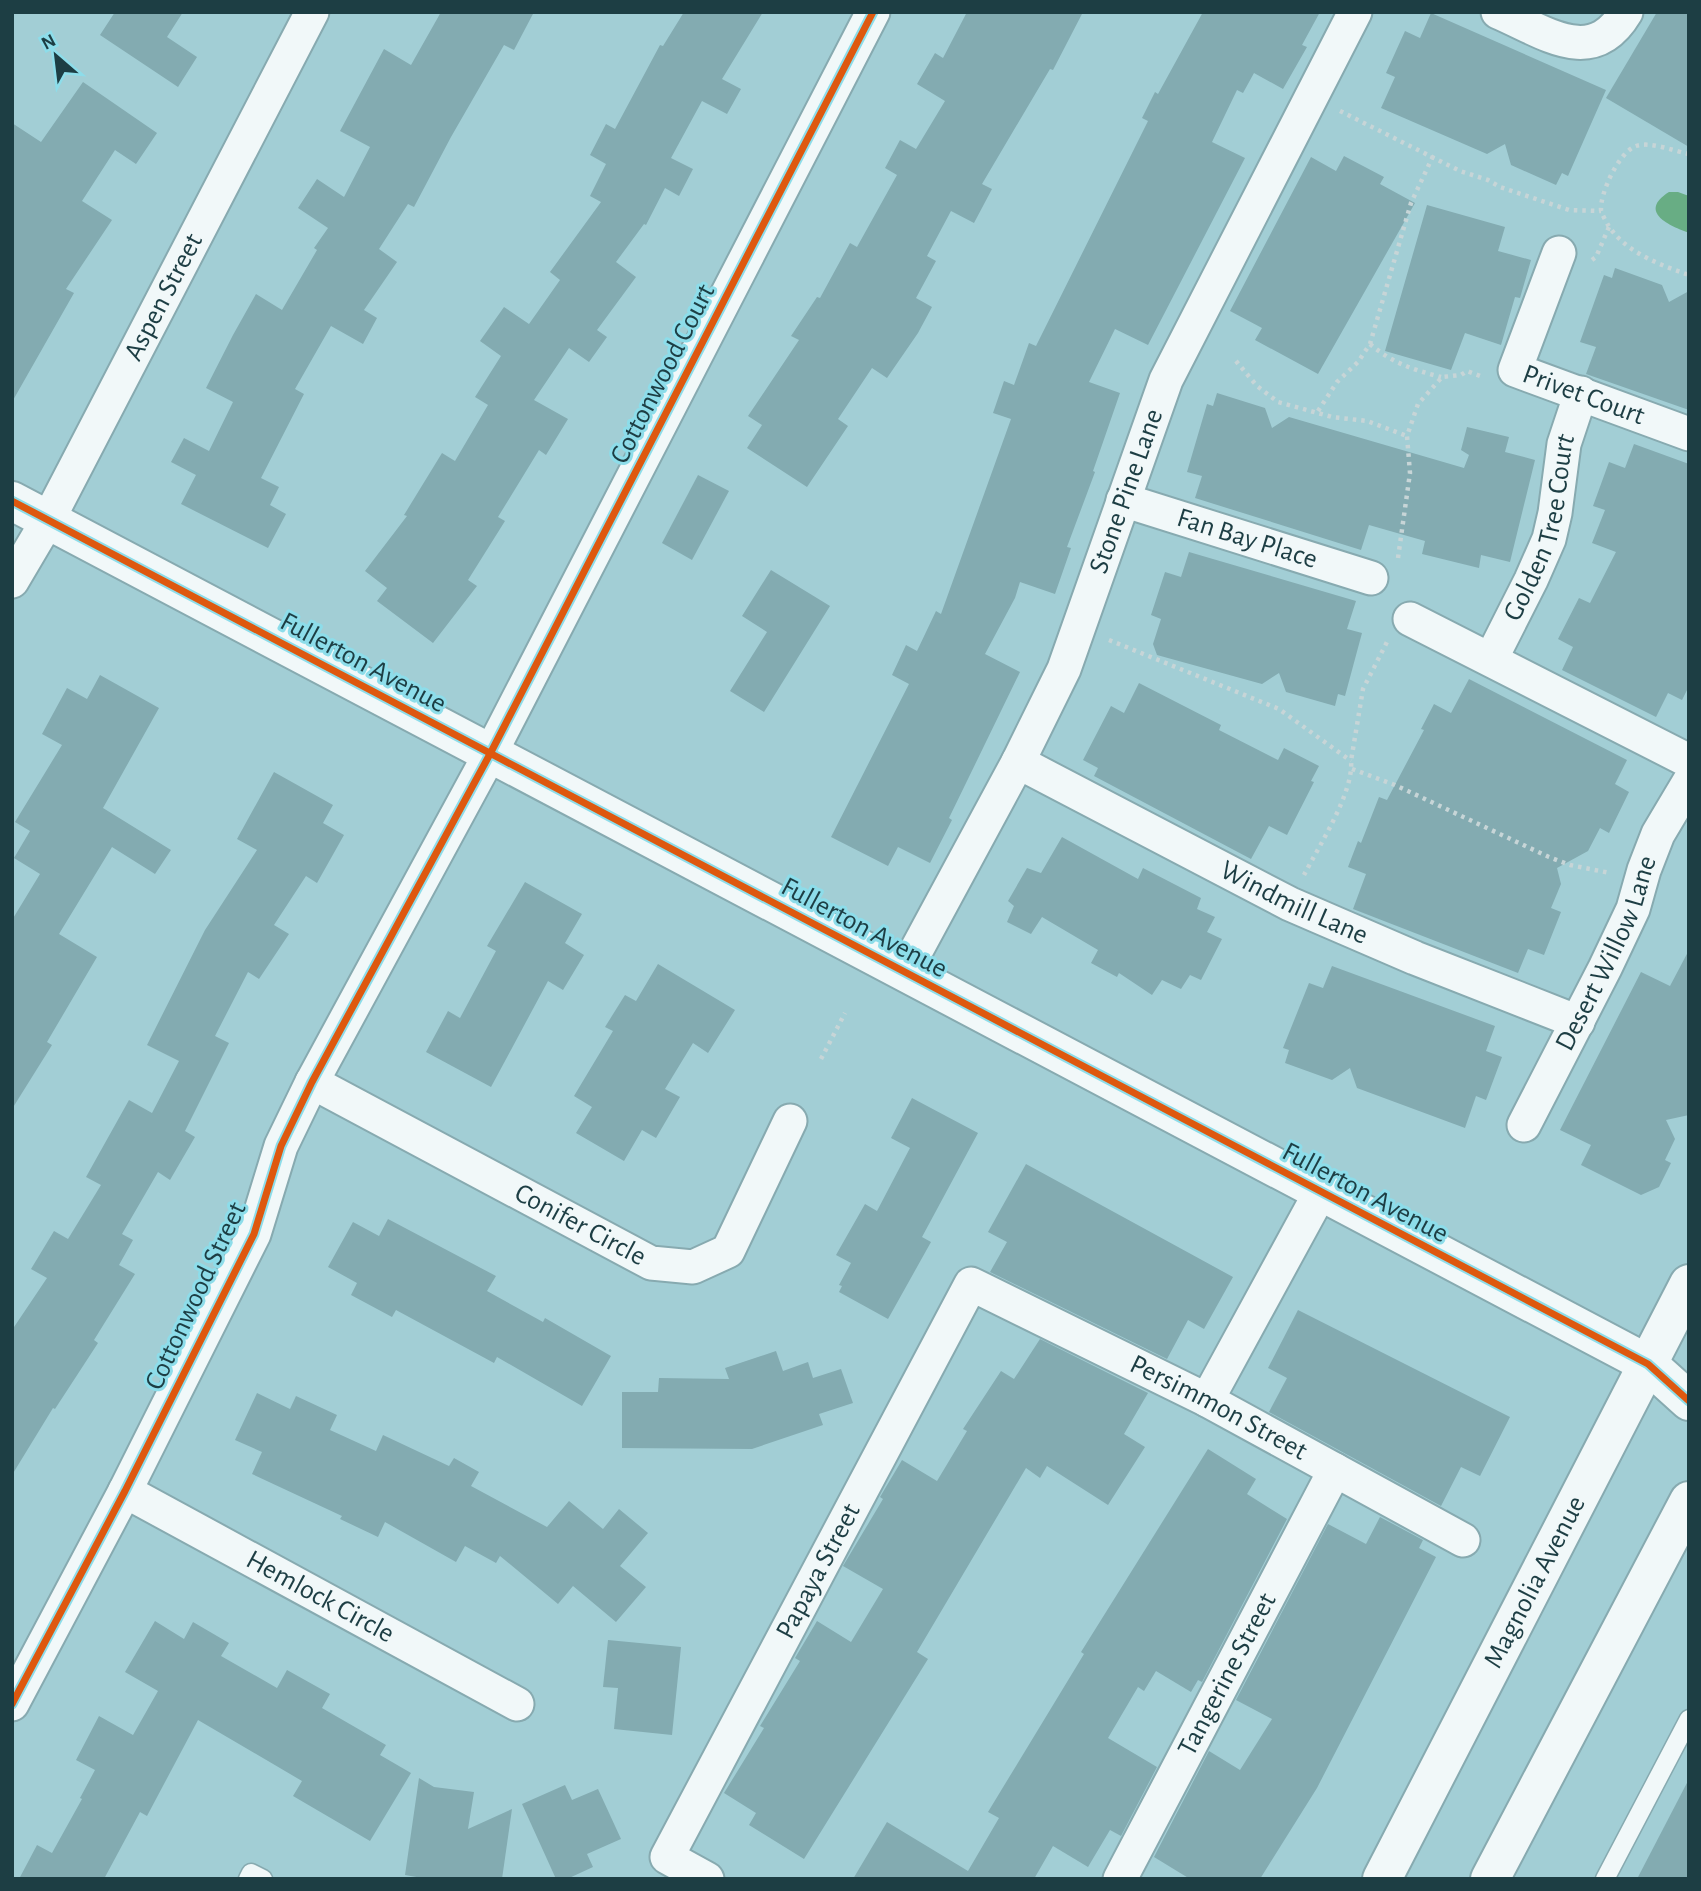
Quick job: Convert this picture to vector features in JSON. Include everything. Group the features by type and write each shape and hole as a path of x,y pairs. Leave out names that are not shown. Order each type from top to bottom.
{"main road":[{"name":"Fullerton Avenue","path":"12,501 904,974 1648,1364 1689,1401"},
{"name":"Magnolia Avenue","path":"1382,1879 1689,1284"},
{"path":"1490,1879 1689,1501"}],"street":[{"name":"Aspen Street","path":"12,581 48,520 312,12"},
{"name":"Cottonwood Court","path":"491,754 873,12"},
{"name":"Stone Pine Lane","path":"904,974 1018,762 1064,669 1166,380 1355,12"},
{"path":"1499,12 1567,42 1580,44 1594,43 1606,36 1617,27 1626,12"},
{"name":"Privet Court","path":"1559,253 1515,370 1689,434"},
{"name":"Golden Tree Court","path":"1490,659 1549,539 1564,444 1581,393"},
{"name":"Fan Bay Place","path":"1123,500 1371,578"},
{"name":"Golden Tree Court","path":"1410,619 1689,761"},
{"name":"Cottonwood Street","path":"12,1704 125,1492 254,1234 281,1146 312,1082 491,754"},
{"name":"Windmill Lane","path":"1018,762 1280,900 1415,958 1578,1022"},
{"name":"Desert Willow Lane","path":"1524,1125 1633,909 1658,834 1689,782"},
{"name":"Conifer Circle","path":"312,1082 651,1263 693,1267 728,1251 790,1121"},
{"path":"1207,1400 1320,1193"},
{"name":"Persimmon Street","path":"971,1284 1207,1400 1463,1540"},
{"name":"Papaya Street","path":"707,1879 667,1857 971,1284"},
{"name":"Tangerine Street","path":"1120,1879 1335,1470"},
{"name":"Hemlock Circle","path":"125,1492 517,1704"}],"lane":[{"path":"1605,1879 1689,1719"},
{"path":"248,1879 251,1872 263,1879"}],"path":[{"path":"1312,98 1460,171 1500,187 1569,210 1601,211"},
{"path":"1689,154 1636,146 1624,154 1608,181 1601,211 1609,227 1652,262 1689,275"},
{"path":"1318,411 1337,382 1358,362 1370,344 1411,203 1433,156"},
{"path":"1370,344 1384,356 1403,366 1442,377"},
{"path":"1236,360 1257,386 1278,402 1302,410 1367,421 1407,436"},
{"path":"1079,628 1279,709 1351,761"},
{"path":"1352,769 1395,785 1549,857 1640,883"},
{"path":"821,1059 845,1013"}],"shaded area":[{"path":"1669,192 1689,196 1689,233 1666,222 1656,212 1660,199"}],"building":[{"path":"115,12 183,12 167,37 197,57 178,87 100,35"},
{"path":"441,12 534,12 514,50 504,45 414,207 408,204 379,249 397,262 364,310 377,318 363,344 331,326 295,389 304,394 261,478 279,487 270,505 286,514 268,548 181,504 196,475 171,462 184,438 209,451 233,402 206,388 256,294 282,310 317,250 314,248 328,228 298,208 317,179 344,197 370,147 340,131 384,49 411,65"},
{"path":"684,12 763,12 722,79 741,89 727,114 702,101 671,158 693,169 679,196 665,188 646,225 644,224 616,262 636,277 597,330 607,337 589,362 569,348 534,400 568,419 546,455 539,450 498,517 505,521 468,580 477,586 433,643 377,601 387,588 365,571 407,516 404,515 442,453 455,461 488,405 475,397 501,356 480,341 504,307 529,324 560,280 550,272 601,202 590,196 606,164 590,155 606,124 615,129 660,45 663,46"},
{"path":"967,12 1083,12 1053,70 1050,69 982,184 992,189 974,223 951,211 927,256 936,261 916,298 932,307 918,333 887,378 872,368 838,419 848,426 807,487 747,448 762,425 748,416 799,340 791,336 817,297 820,298 850,243 857,247 897,175 885,168 900,140 916,149 945,101 917,84 935,53 943,58"},
{"path":"1203,12 1320,12 1302,45 1307,47 1283,89 1254,73 1243,93 1237,90 1212,142 1245,158 1148,345 1115,329 1089,382 1120,393 1067,547 1071,548 1055,594 1020,582 1015,598 985,654 1020,672 949,818 952,820 930,863 898,847 888,866 831,837 909,684 892,675 906,645 917,651 936,611 941,614 1011,419 993,413 1004,381 1014,385 1029,343 1036,346 1148,121 1142,118 1155,92 1158,94"},
{"path":"1657,12 1689,12 1689,147 1606,98"},
{"path":"1431,13 1606,90 1568,176 1562,173 1556,185 1511,165 1505,144 1487,154 1381,108 1395,77 1386,73 1405,31 1420,38"},
{"path":"83,82 157,133 136,164 115,150 82,201 112,220 66,289 74,293 12,402 12,123 41,142"},
{"path":"1344,156 1384,177 1380,184 1415,203 1318,374 1255,340 1262,328 1230,311 1311,157 1336,171"},
{"path":"1427,205 1505,227 1498,251 1531,260 1520,298 1515,297 1501,345 1465,333 1451,370 1385,351"},
{"path":"1615,268 1662,285 1669,302 1689,291 1689,410 1586,374 1596,347 1580,342 1604,275 1612,278"},
{"path":"1217,393 1265,408 1272,428 1289,417 1464,468 1469,455 1461,450 1467,427 1509,437 1505,452 1535,460 1510,562 1481,555 1479,568 1422,554 1425,541 1369,525 1361,550 1195,498 1202,476 1187,472 1207,404 1213,406"},
{"path":"1634,444 1689,464 1689,686 1682,700 1668,693 1656,717 1562,670 1573,647 1558,639 1579,598 1590,603 1616,552 1592,543 1605,510 1593,506 1609,462 1625,468"},
{"path":"698,475 729,491 692,560 662,543"},
{"path":"1189,552 1356,601 1347,629 1362,633 1345,696 1338,694 1335,706 1286,692 1279,673 1262,684 1157,655 1153,644 1161,619 1151,615 1165,572 1181,577"},
{"path":"771,570 830,606 764,712 730,691 767,632 742,616"},
{"path":"100,675 159,708 103,808 171,850 155,874 112,847 59,934 97,957 47,1042 52,1045 12,1109 12,920 40,874 14,858 30,831 15,822 62,745 42,734 67,688 87,699"},
{"path":"1469,679 1627,760 1615,784 1629,792 1609,833 1600,828 1588,851 1557,868 1561,884 1551,908 1561,912 1544,955 1528,949 1518,973 1353,909 1366,874 1348,867 1358,841 1361,843 1379,797 1387,800 1424,730 1421,729 1434,704 1451,713"},
{"path":"1139,683 1221,725 1219,730 1278,760 1284,748 1319,766 1311,781 1314,782 1287,835 1269,826 1251,859 1094,776 1098,768 1083,760 1111,706 1124,713"},
{"path":"274,772 333,805 323,823 344,835 317,883 306,876 274,925 289,934 259,979 248,972 215,1036 229,1043 185,1131 195,1137 170,1180 158,1172 122,1234 133,1240 119,1265 135,1274 94,1340 98,1343 55,1409 53,1408 12,1475 12,1330 47,1278 31,1269 54,1231 68,1239 101,1185 86,1177 129,1100 152,1113 179,1061 147,1045 205,930 257,850 237,839"},
{"path":"1062,837 1138,879 1143,868 1201,898 1197,909 1215,917 1207,932 1222,939 1201,980 1190,975 1181,989 1162,980 1152,995 1119,973 1117,977 1091,963 1098,950 1042,917 1031,934 1007,922 1014,906 1008,901 1027,868 1041,873"},
{"path":"525,882 582,914 565,943 584,955 563,990 548,981 491,1087 426,1052 448,1011 460,1018 496,951 487,946"},
{"path":"1689,950 1689,1115 1666,1120 1675,1139 1665,1160 1671,1163 1659,1187 1641,1195 1581,1165 1591,1145 1560,1130 1641,972 1670,986"},
{"path":"658,964 735,1010 708,1053 693,1043 665,1089 680,1097 656,1138 642,1130 624,1161 576,1133 592,1107 574,1096 613,1031 605,1027 625,995 636,1001"},
{"path":"1332,966 1495,1026 1486,1051 1502,1057 1486,1100 1476,1096 1465,1128 1357,1088 1350,1068 1332,1080 1285,1063 1289,1050 1283,1048 1309,983 1323,988"},
{"path":"912,1098 978,1133 922,1237 931,1242 888,1319 839,1292 842,1286 839,1285 851,1263 836,1255 865,1204 877,1211 910,1148 891,1138"},
{"path":"1026,1164 1233,1277 1204,1329 1188,1320 1167,1359 990,1272 1007,1242 988,1232"},
{"path":"388,1219 496,1276 487,1291 543,1322 545,1318 611,1356 582,1406 497,1357 494,1363 396,1310 392,1317 351,1295 357,1283 328,1267 353,1222 379,1236"},
{"path":"1298,1310 1510,1417 1480,1476 1461,1467 1441,1506 1269,1412 1287,1378 1268,1368"},
{"path":"1040,1339 1148,1393 1124,1434 1145,1447 1108,1505 1047,1466 1040,1478 1026,1468 917,1652 928,1659 804,1859 749,1825 756,1813 724,1793 764,1728 760,1726 800,1661 795,1658 817,1621 851,1642 883,1589 843,1566 883,1499 880,1497 902,1460 937,1481 967,1431 963,1429 1001,1371 1014,1379"},
{"path":"776,1351 783,1371 808,1362 813,1378 841,1369 853,1403 819,1414 823,1425 752,1449 622,1448 622,1392 658,1392 659,1378 729,1379 725,1368"},
{"path":"257,1393 290,1409 296,1396 337,1415 330,1430 376,1451 383,1435 449,1466 454,1458 479,1472 471,1486 547,1527 569,1501 603,1529 619,1509 648,1533 620,1566 646,1587 616,1622 573,1586 558,1604 500,1556 496,1563 465,1546 456,1562 385,1522 378,1537 340,1519 342,1516 252,1474 262,1452 235,1440"},
{"path":"1208,1449 1256,1479 1247,1494 1287,1519 1202,1682 1198,1680 1191,1692 1156,1671 1144,1691 1138,1687 1108,1738 1157,1767 1121,1836 1110,1830 1088,1867 1053,1846 1034,1879 853,1879 887,1822 968,1871 999,1818 988,1812 1084,1654 1081,1652"},
{"path":"1380,1517 1423,1540 1419,1548 1436,1557 1317,1788 1260,1879 1190,1879 1154,1857 1209,1751 1240,1770 1272,1719 1236,1700 1328,1524 1366,1544"},
{"path":"155,1621 184,1639 193,1622 229,1643 221,1656 277,1688 287,1670 330,1694 322,1708 386,1745 380,1755 411,1773 370,1841 293,1796 302,1781 198,1720 147,1816 140,1812 104,1879 19,1879 37,1845 52,1853 82,1799 80,1798 95,1770 76,1760 99,1716 133,1735 158,1691 125,1672"},
{"path":"608,1640 681,1647 672,1735 614,1729 618,1688 603,1687"},
{"path":"419,1778 434,1787 474,1792 468,1829 512,1809 502,1879 428,1879 405,1875"},
{"path":"1689,1779 1689,1879 1637,1879"},
{"path":"565,1785 572,1800 598,1789 621,1839 587,1854 593,1867 567,1879 556,1879 522,1804"}],"cycle path":[{"path":"12,1704 125,1491 254,1234 281,1146 312,1082 490,754 873,12"},
{"path":"12,501 1648,1364 1689,1401"}]}
